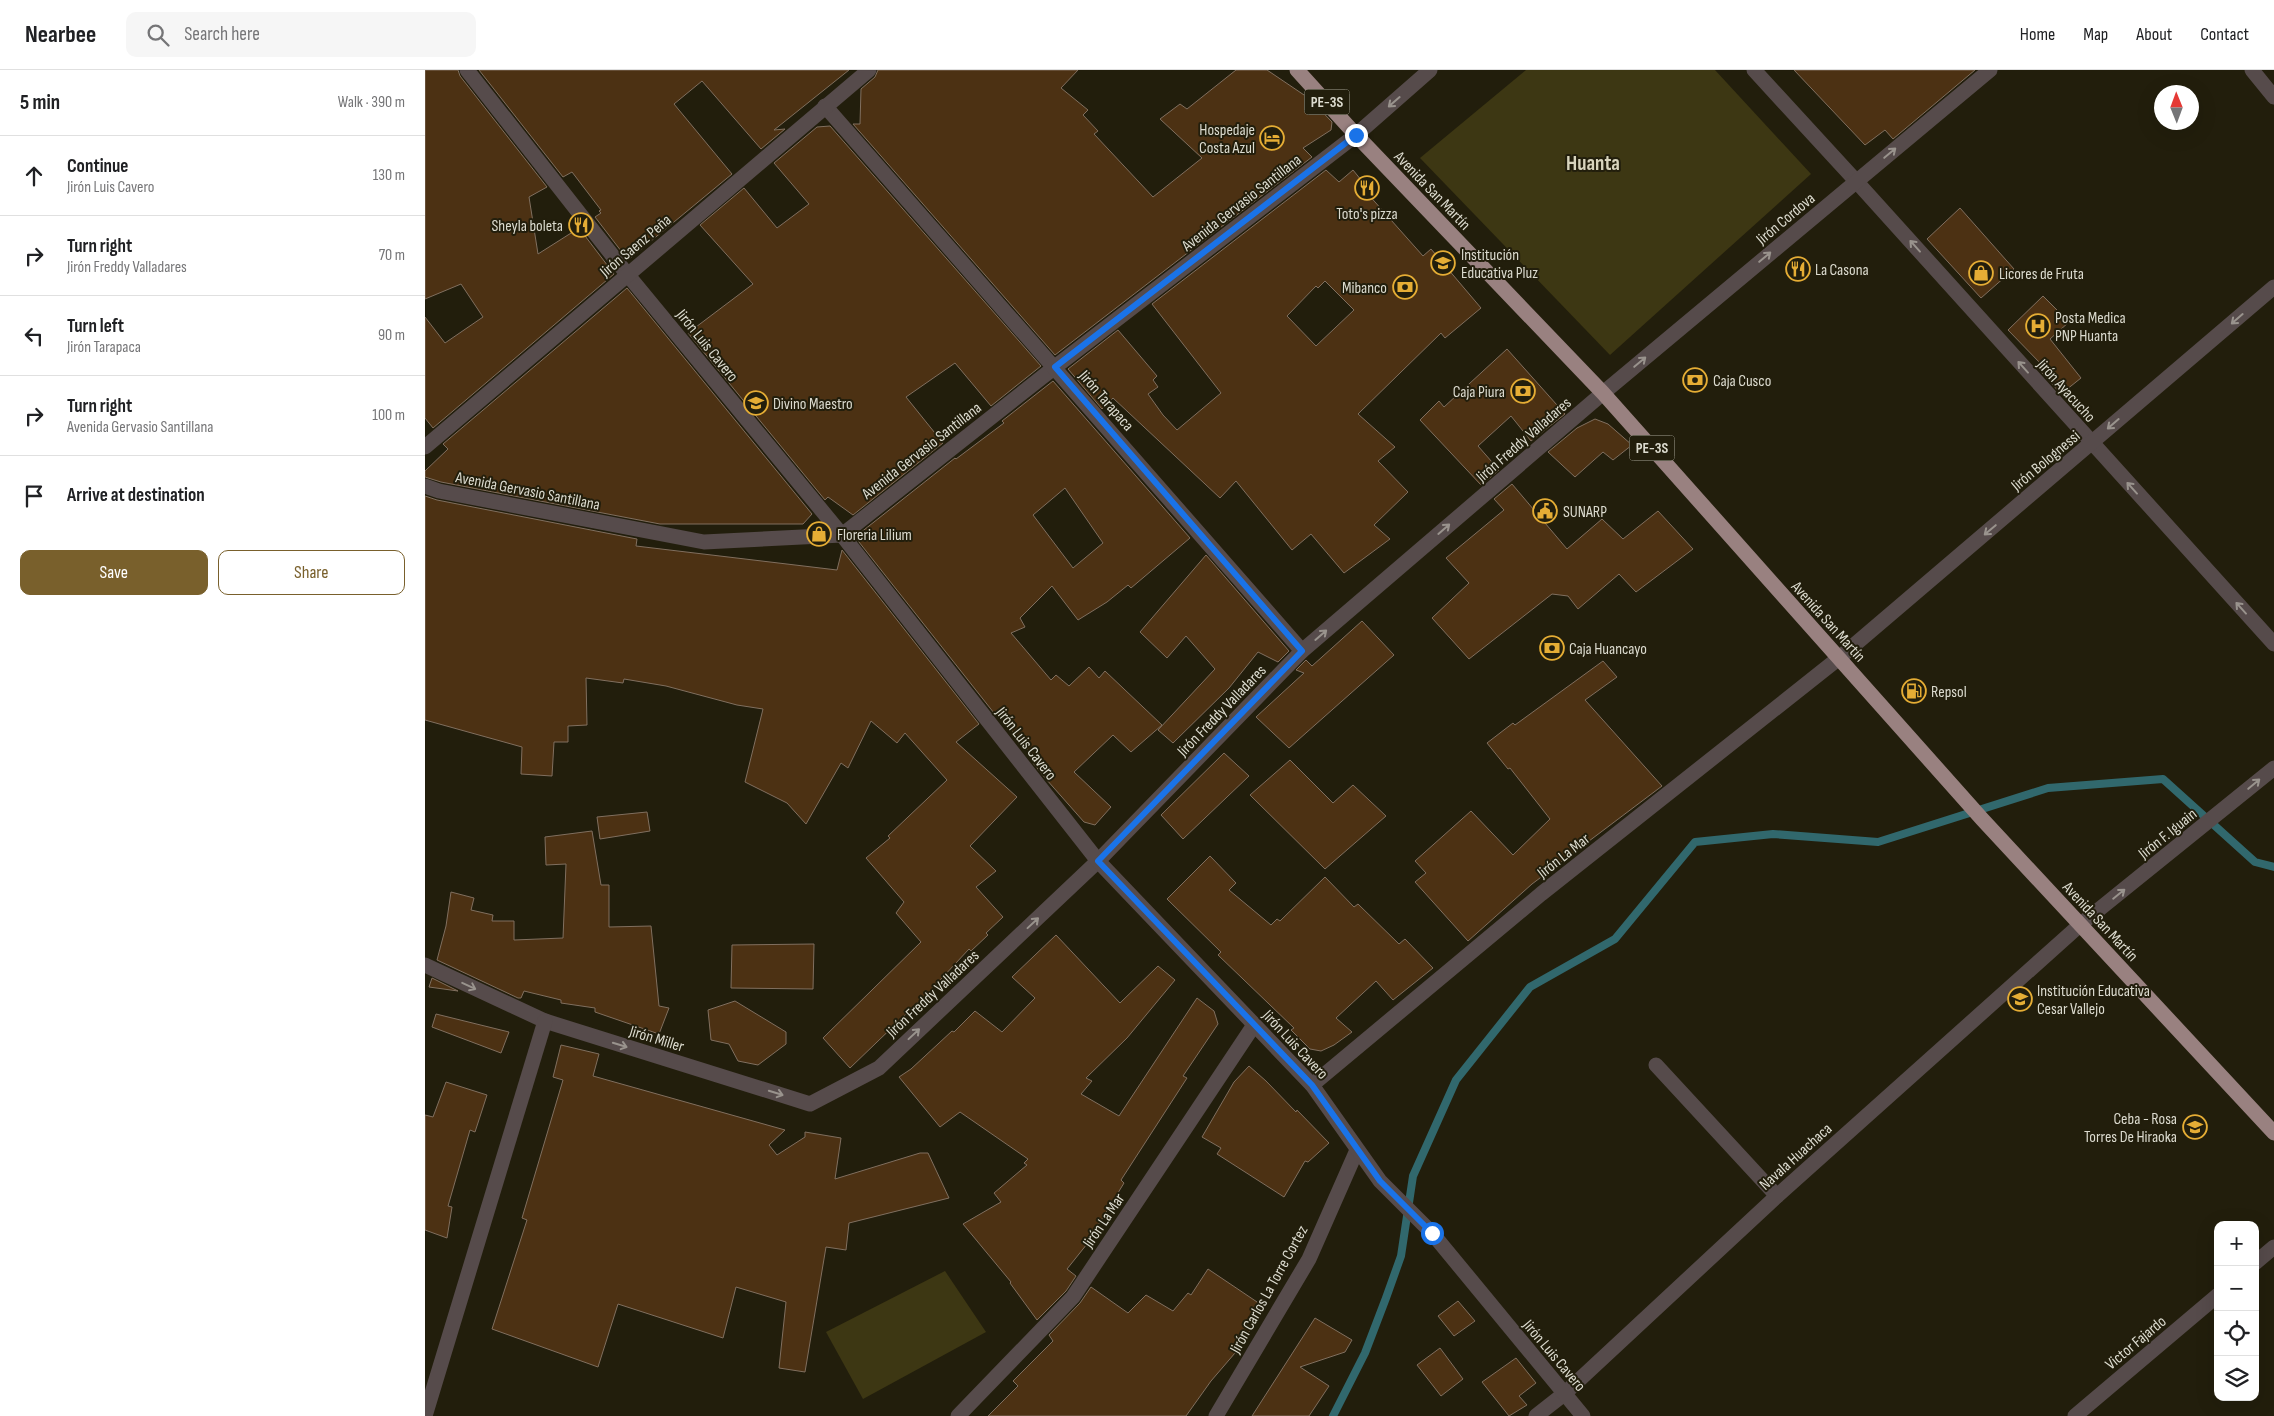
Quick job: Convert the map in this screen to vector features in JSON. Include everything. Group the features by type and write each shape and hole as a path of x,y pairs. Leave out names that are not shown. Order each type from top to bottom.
{"highway":[{"name":"PE-3S","path":"1297,70 1356,135"},
{"name":"Avenida San Martín","path":"1356,135 1603,393 1982,819 2274,1134"}],"street":[{"name":"Jirón Luis Cavero","path":"467,70 627,274 842,535 1098,861 1312,1085 1380,1181 1432,1233 1583,1416"},
{"name":"Jirón Saenz Peña","path":"425,448 627,274 869,70"},
{"name":"Avenida Gervasio Santillana","path":"425,486 704,542 842,535 1055,367 1356,135 1431,70"},
{"name":"Jirón Ayacucho","path":"1753,70 1857,181 2274,644"},
{"name":"Jirón Cordova","path":"1603,393 1990,70"},
{"path":"2252,70 2274,97"},
{"name":"Jirón Tarapaca","path":"825,106 1302,651"},
{"name":"Jirón Bolognessi","path":"1839,658 2274,287"},
{"name":"Jirón Freddy Valladares","path":"879,1068 1098,861 1302,651 1603,393"},
{"name":"Jirón La Mar","path":"1312,1085 1541,894 1839,658"},
{"name":"Jirón F. Iguain","path":"2081,924 2195,834 2274,768"},
{"name":"Navala Huachaca","path":"1535,1416 1564,1394 1777,1196 2081,924"},
{"name":"Jirón Miller","path":"425,966 545,1021 810,1104 879,1068"},
{"path":"425,1416 545,1021"},
{"name":"Jirón La Mar","path":"958,1416 1073,1297 1254,1025"},
{"path":"1656,1064 1777,1196"},
{"name":"Jirón Carlos La Torre Cortez","path":"1216,1416 1309,1259 1357,1150"},
{"path":"2259,1260 2274,1247"},
{"name":"Victor Fajardo","path":"2075,1416 2214,1298"}],"shaded area":[{"path":"1526,70 1715,70 1811,174 1610,355 1420,158"},
{"path":"945,1271 986,1332 863,1399 826,1332"}],"building":[{"path":"425,70 458,70 460,76 547,187 529,197 538,254 579,228 614,274 433,428 425,418 425,317 445,343 483,317 461,284 425,299"},
{"path":"479,70 849,70 774,130 785,129 761,149 702,81 674,104 732,174 628,260 595,217 601,213 599,211 601,210 572,172 563,177"},
{"path":"878,70 1078,70 1061,88 1088,110 1083,115 1098,131 1094,134 1153,197 1202,158 1160,119 1180,104 1187,109 1236,70 1267,70 1310,99 1332,122 1331,130 1303,148 1312,157 1055,355 853,124 860,124 861,89 875,77"},
{"path":"1794,70 1975,70 1893,139 1885,130 1865,145"},
{"path":"830,126 1041,366 991,406 955,363 906,397 943,443 853,515 828,497 825,500 688,333 753,284 700,225 744,188 777,228 809,204 774,163 817,127"},
{"path":"1326,170 1339,182 1353,170 1370,191 1367,193 1423,256 1431,249 1481,308 1445,338 1441,333 1358,414 1395,447 1378,461 1408,492 1374,525 1390,539 1344,573 1311,534 1292,550 1236,481 1220,498 1113,398 1102,409 1068,369 1118,330 1157,376 1153,380 1158,387 1148,394 1177,430 1221,393 1152,304","holes":["1325,281 1354,310 1316,346 1287,316 1316,286 1318,288"]},
{"path":"1960,208 2014,269 1981,298 1927,239"},
{"path":"627,288 812,514 803,524 660,524 441,482 425,477 425,471 448,449 443,444"},
{"path":"2043,296 2069,322 2050,339 2081,378 2061,394 2037,367 2041,364 2008,330"},
{"path":"1507,349 1565,414 1531,441 1511,416 1478,446 1499,470 1481,485 1420,420 1439,401 1444,407"},
{"path":"1053,381 1190,538 1131,588 1128,585 1107,602 1078,620 1052,586 1020,618 1025,627 1011,633 1051,680 1056,675 1069,686 1089,667 1099,678 1105,671 1162,725 1131,752 1113,735 1074,772 1111,807 1095,825 1084,822 1046,779 1033,763 1036,760 996,711 994,713 855,537 955,458 1004,423 1002,421","holes":["1065,488 1103,543 1073,568 1033,515"]},
{"path":"1595,419 1608,424 1632,445 1613,460 1603,452 1575,477 1548,452 1577,428"},
{"path":"1512,484 1567,549 1602,519 1623,539 1658,511 1693,549 1636,592 1619,574 1578,609 1568,596 1552,594 1469,659 1432,618 1469,583 1446,558 1504,510 1494,499"},
{"path":"425,496 437,500 637,539 636,546 837,570 842,550 979,724 956,742 1017,797 970,846 996,871 976,887 1003,917 986,933 988,935 971,951 969,949 929,992 850,1068 823,1038 921,942 896,913 904,902 866,858 890,838 888,836 947,780 905,733 897,743 871,721 848,768 841,763 806,824 787,803 745,782 763,709 737,705 666,686 624,679 623,683 586,678 587,725 568,726 568,742 554,742 552,776 521,774 522,747 425,720"},
{"path":"1206,555 1289,651 1278,662 1258,652 1229,688 1173,743 1158,730 1215,669 1186,636 1167,658 1140,632"},
{"path":"1362,621 1394,655 1289,748 1256,717 1304,673 1296,670 1306,660 1312,666"},
{"path":"1603,661 1617,677 1585,700 1662,786 1532,884 1468,941 1415,882 1426,873 1415,861 1471,811 1513,855 1550,819 1510,768 1508,769 1487,743"},
{"path":"1224,753 1249,776 1183,839 1161,815"},
{"path":"1290,760 1333,803 1353,785 1386,816 1325,869 1250,795"},
{"path":"647,812 650,831 600,839 597,817"},
{"path":"592,831 601,885 609,885 609,927 651,926 659,1006 669,1008 659,1034 595,1012 595,1008 561,1003 561,1000 524,991 521,998 518,998 437,960 446,926 451,892 474,898 471,910 493,915 492,921 514,921 514,940 563,938 566,864 546,865 545,837"},
{"path":"1210,856 1236,883 1229,890 1271,925 1277,919 1280,921 1325,877 1354,907 1358,904 1399,944 1405,939 1433,968 1393,1000 1376,981 1336,1018 1352,1032 1334,1045 1321,1051 1310,1049 1291,1030 1294,1028 1218,955 1221,952 1167,899"},
{"path":"1056,935 1120,1003 1158,966 1175,980 1127,1038 1086,1078 1092,1081 1081,1094 1119,1116 1197,998 1214,1011 1218,1024 1183,1076 1187,1078 1121,1180 1124,1183 1094,1232 1095,1234 1067,1269 1076,1276 1066,1291 1037,1320 1011,1282 963,1224 1001,1202 994,1193 1027,1165 1024,1163 1028,1159 960,1112 940,1127 899,1077 911,1069 952,1031 954,1032 975,1011 1002,1032 1035,998 1012,977"},
{"path":"814,944 813,989 731,988 732,945"},
{"path":"432,978 458,991 429,987"},
{"path":"735,1001 786,1032 786,1044 758,1065 738,1061 729,1044 711,1040 708,1010"},
{"path":"436,1014 509,1032 501,1053 432,1027"},
{"path":"561,1045 599,1054 593,1076 785,1130 769,1145 777,1155 805,1137 805,1132 841,1138 835,1179 920,1153 928,1153 949,1198 849,1223 846,1250 826,1247 805,1372 779,1368 786,1302 736,1287 723,1338 618,1304 598,1367 492,1329 527,1220 522,1218 563,1080 553,1077"},
{"path":"1249,1066 1296,1112 1297,1110 1329,1143 1308,1162 1305,1161 1284,1197 1217,1154 1221,1148 1202,1137 1234,1082"},
{"path":"446,1082 487,1095 475,1132 470,1130 448,1206 452,1207 447,1238 425,1230 425,1115 433,1117"},
{"path":"1208,1269 1263,1306 1237,1354 1235,1353 1211,1381 1186,1416 988,1416 1018,1386 1013,1381 1053,1341 1049,1335 1080,1303 1091,1287 1128,1313 1146,1295 1173,1311 1188,1293 1191,1295"},
{"path":"1458,1301 1475,1321 1454,1336 1438,1316"},
{"path":"1315,1318 1352,1340 1345,1352 1300,1367 1329,1386 1309,1416 1252,1416"},
{"path":"1440,1348 1463,1379 1441,1396 1417,1365"},
{"path":"1516,1358 1536,1383 1519,1396 1527,1405 1509,1416 1482,1382"}],"waterway":[{"path":"1333,1416 1365,1353 1386,1298 1401,1256 1413,1176 1456,1080 1530,987 1615,939 1695,842 1773,834 1878,842 2048,788 2163,779 2255,862 2274,867"}],"place":[{"name":"Hospedaje Costa Azul","path":"1272,138"},
{"name":"Toto's pizza","path":"1367,188"},
{"name":"Sheyla boleta","path":"581,225"},
{"name":"Institución Educativa Pluz","path":"1443,263"},
{"name":"La Casona","path":"1798,269"},
{"name":"Licores de Fruta","path":"1981,273"},
{"name":"Mibanco","path":"1405,287"},
{"name":"Posta Medica PNP Huanta","path":"2038,326"},
{"name":"Caja Cusco","path":"1695,380"},
{"name":"Caja Piura","path":"1523,391"},
{"name":"Divino Maestro","path":"756,403"},
{"name":"SUNARP","path":"1545,511"},
{"name":"Floreria Lilium","path":"819,534"},
{"name":"Caja Huancayo","path":"1552,648"},
{"name":"Repsol","path":"1914,691"},
{"name":"Institución Educativa Cesar Vallejo","path":"2020,999"},
{"name":"Ceba - Rosa Torres De Hiraoka","path":"2195,1127"}],"district":[{"name":"Huanta","path":"1593,163"}],"route":[{"path":"1356,135 1055,367 1302,651 1098,861 1312,1085 1380,1181 1432,1233"}]}
